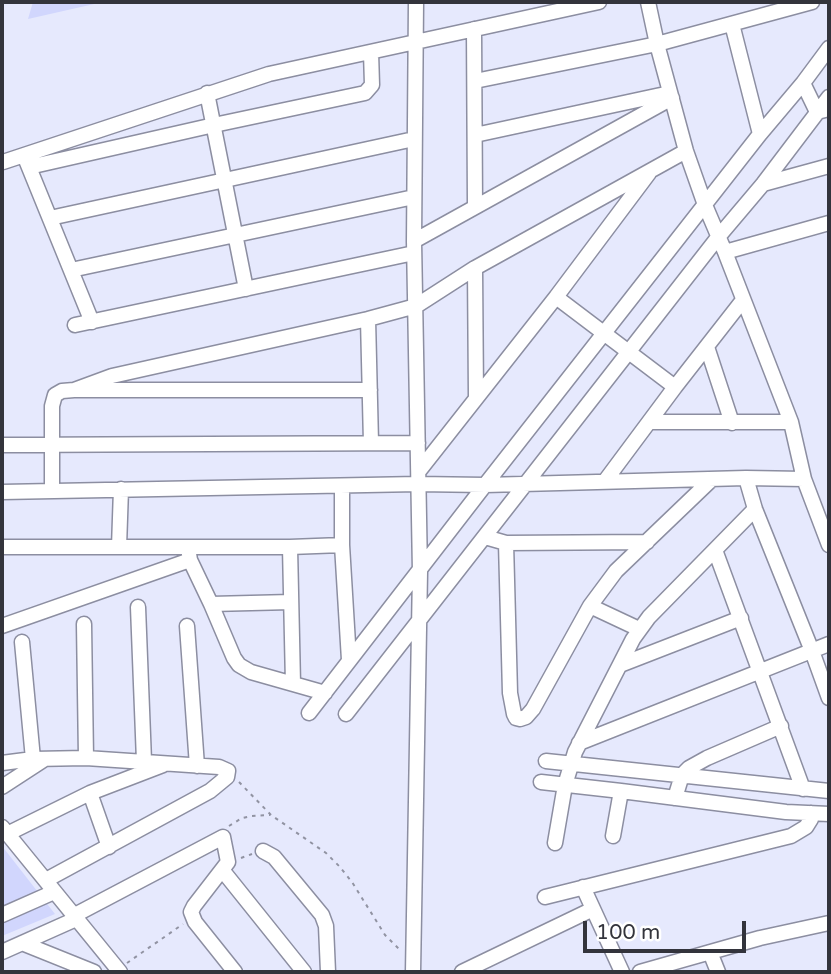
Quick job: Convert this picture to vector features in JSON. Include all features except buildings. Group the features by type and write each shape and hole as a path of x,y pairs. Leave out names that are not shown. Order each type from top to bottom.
{"street":[{"path":"413,965 419,619 414,247 416,2"},
{"path":"27,161 77,137 269,74 600,2"},
{"path":"648,2 686,151 790,422 804,480 829,545"},
{"path":"475,81 657,44 812,2"},
{"path":"732,24 760,134"},
{"path":"474,29 475,206"},
{"path":"310,713 485,485 829,48"},
{"path":"3,162 83,155 365,93 372,85 371,52"},
{"path":"803,83 823,111"},
{"path":"207,93 246,289"},
{"path":"475,135 671,96"},
{"path":"75,326 246,289 414,247 475,206 671,96"},
{"path":"346,714 719,236 823,111 829,97"},
{"path":"77,137 83,155"},
{"path":"50,218 414,139"},
{"path":"52,490 53,398 58,393 112,376 416,306 475,268 686,151"},
{"path":"27,161 92,322"},
{"path":"763,184 829,166"},
{"path":"418,477 652,169"},
{"path":"71,270 414,197"},
{"path":"725,252 829,223"},
{"path":"475,268 476,398"},
{"path":"556,297 675,387"},
{"path":"605,481 743,300"},
{"path":"368,318 371,443"},
{"path":"707,347 732,423"},
{"path":"74,390 370,390"},
{"path":"649,422 790,422"},
{"path":"2,445 418,443"},
{"path":"2,492 342,486 418,477 485,485 746,478 804,480"},
{"path":"746,478 755,509 829,698"},
{"path":"506,543 511,706 516,718 523,719 533,709 590,606 616,571 712,479"},
{"path":"342,486 342,545 349,660"},
{"path":"118,548 121,489"},
{"path":"555,843 571,763 639,629 755,509"},
{"path":"485,537 506,543 647,542"},
{"path":"2,547 118,548 189,554 342,545"},
{"path":"289,547 293,684"},
{"path":"715,550 781,726 798,788 786,812"},
{"path":"189,554 239,665 251,672 325,693"},
{"path":"2,626 189,554"},
{"path":"211,604 291,602"},
{"path":"590,606 639,629"},
{"path":"138,607 144,761"},
{"path":"620,664 741,618"},
{"path":"84,624 86,758"},
{"path":"187,626 197,766"},
{"path":"22,642 40,759"},
{"path":"579,743 829,645"},
{"path":"675,798 682,775 689,768 781,726"},
{"path":"2,763 86,758 219,767 228,771 227,777 210,791 109,847 2,915"},
{"path":"2,787 40,759"},
{"path":"546,761 829,791"},
{"path":"119,971 4,830 164,764"},
{"path":"541,782 786,812 829,814"},
{"path":"613,836 621,790"},
{"path":"90,793 109,847"},
{"path":"545,897 791,836 806,827 811,820 811,813"},
{"path":"2,952 74,917 223,837 225,867 304,972"},
{"path":"263,851 274,857 322,915 326,926 328,972"},
{"path":"225,867 191,912 192,917 235,972"},
{"path":"583,887 622,972"},
{"path":"462,972 593,909"},
{"path":"640,972 793,930 829,923"},
{"path":"22,943 94,972"},
{"path":"710,952 718,972"}],"path":[{"path":"228,771 271,815 326,853 339,866 393,945 413,965"},
{"path":"223,837 230,824 242,818 271,815"},
{"path":"225,867 263,851"},
{"path":"119,971 192,917"}],"shaded area":[{"path":"33,2 103,2 28,19"},
{"path":"2,846 55,914 2,936"}]}
